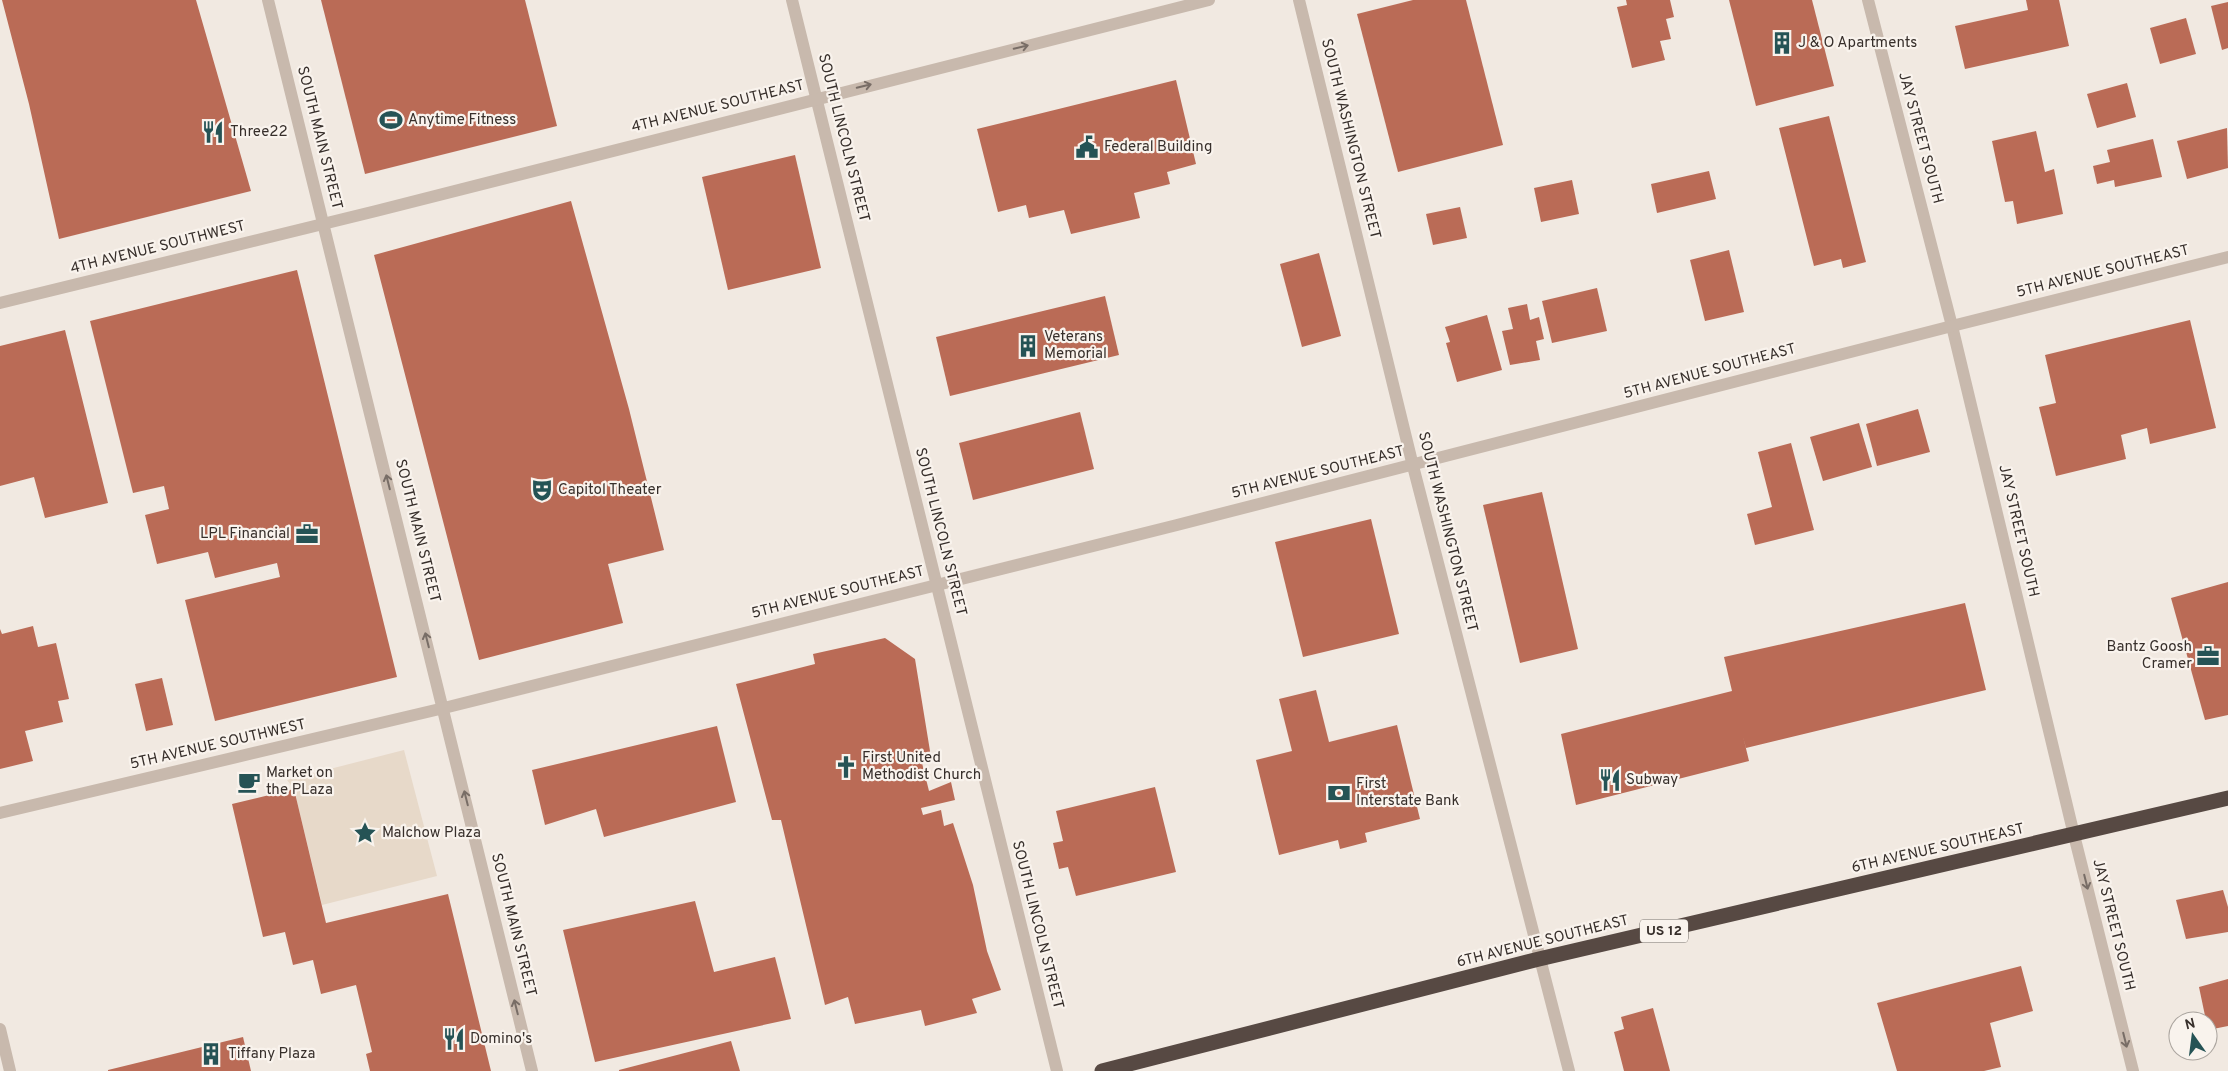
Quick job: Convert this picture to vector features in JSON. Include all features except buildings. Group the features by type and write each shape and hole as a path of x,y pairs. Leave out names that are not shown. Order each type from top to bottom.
{"highway":[{"name":"6TH AVENUE SOUTHEAST","path":"1102,1071 1539,959 2228,798"}],"street":[{"name":"SOUTH MAIN STREET","path":"268,0 532,1071"},
{"name":"SOUTH LINCOLN STREET","path":"792,0 1057,1071"},
{"name":"4TH AVENUE SOUTHEAST","path":"323,224 1209,0"},
{"name":"SOUTH WASHINGTON STREET","path":"1299,0 1414,466 1569,1071"},
{"name":"JAY STREET SOUTH","path":"1868,0 1952,326 2074,835 2133,1071"},
{"name":"4TH AVENUE SOUTHWEST","path":"0,303 323,224"},
{"name":"5TH AVENUE SOUTHEAST","path":"444,708 1414,466 1952,326 2228,258"},
{"name":"5TH AVENUE SOUTHWEST","path":"0,813 444,708"},
{"path":"0,1029 10,1071"}],"shaded area":[{"name":"Malchow Plaza","path":"404,750 437,876 322,905 294,789 287,780"}],"place":[{"name":"J & O Apartments","path":"1782,43"},
{"name":"Anytime Fitness","path":"391,120"},
{"name":"Three22","path":"213,132"},
{"name":"Federal Building","path":"1087,147"},
{"name":"Veterans Memorial","path":"1028,346"},
{"name":"Capitol Theater","path":"542,490"},
{"name":"LPL Financial","path":"307,534"},
{"name":"Bantz Goosh Cramer","path":"2208,656"},
{"name":"First United Methodist Church","path":"846,767"},
{"name":"Subway","path":"1610,780"},
{"name":"Market on the PLaza","path":"249,782"},
{"name":"First Interstate Bank","path":"1339,793"},
{"name":"Malchow Plaza","path":"365,833"},
{"name":"Domino's","path":"454,1039"},
{"name":"Tiffany Plaza","path":"211,1054"}]}
